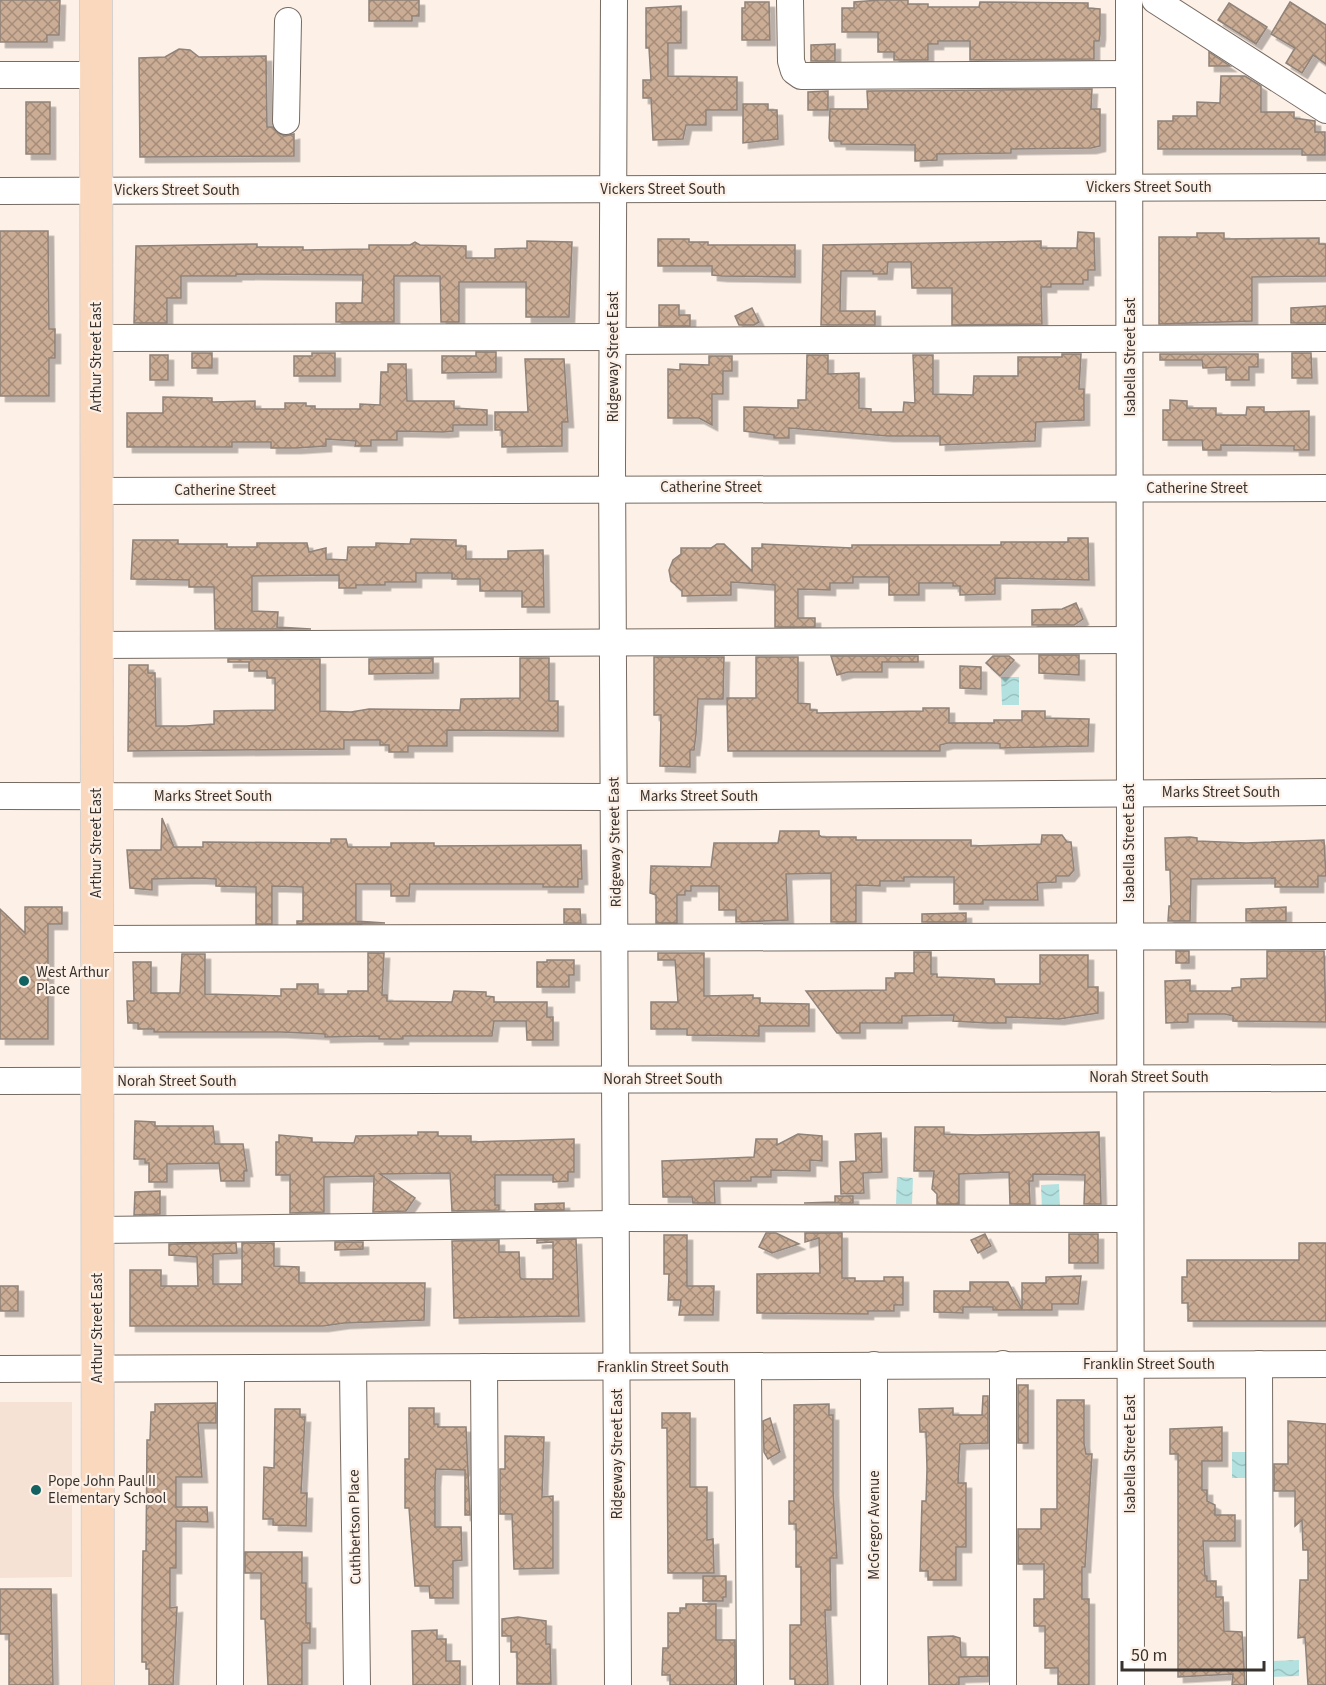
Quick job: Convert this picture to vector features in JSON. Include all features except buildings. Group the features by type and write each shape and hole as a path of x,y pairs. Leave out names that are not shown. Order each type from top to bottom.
{"main road":[{"name":"Arthur Street East","path":"96,0 98,1685"}],"street":[{"name":"Ridgeway Street East","path":"614,0 613,488 618,1685"},
{"path":"790,0 791,61 794,71 801,76 1129,74"},
{"name":"Isabella Street East","path":"1129,0 1131,1685"},
{"path":"1155,0 1326,110"},
{"path":"286,121 288,21"},
{"path":"0,75 96,75"},
{"name":"Vickers Street South","path":"0,190 1326,187"},
{"path":"96,338 1326,338"},
{"name":"Catherine Street","path":"96,491 1326,488"},
{"path":"96,645 1129,640"},
{"name":"Marks Street South","path":"0,796 614,797 1326,792"},
{"path":"96,939 1326,936"},
{"name":"Norah Street South","path":"0,1081 1326,1078"},
{"path":"97,1230 617,1221 1130,1219"},
{"path":"1003,1364 1003,1685"},
{"path":"1259,1364 1260,1685"},
{"name":"Franklin Street South","path":"0,1369 231,1370 616,1366 1326,1364"},
{"name":"McGregor Avenue","path":"874,1365 874,1685"},
{"path":"484,1367 486,1685"},
{"path":"748,1367 750,1685"},
{"name":"Cuthbertson Place","path":"353,1369 357,1685"},
{"path":"230,1685 231,1370"}],"shaded area":[{"name":"Pope John Paul II Elementary School","path":"0,1402 72,1402 72,1577 0,1578"}],"water":[{"path":"1001,677 1019,677 1019,705 1002,705"},
{"path":"897,1177 913,1178 912,1204 896,1204"},
{"path":"1059,1184 1060,1209 1042,1210 1041,1185"},
{"path":"1232,1452 1249,1452 1249,1478 1232,1478"},
{"path":"1299,1660 1299,1676 1270,1677 1269,1661"}],"place":[{"name":"West Arthur Place","path":"24,981"},
{"name":"Pope John Paul II Elementary School","path":"36,1490"}]}
